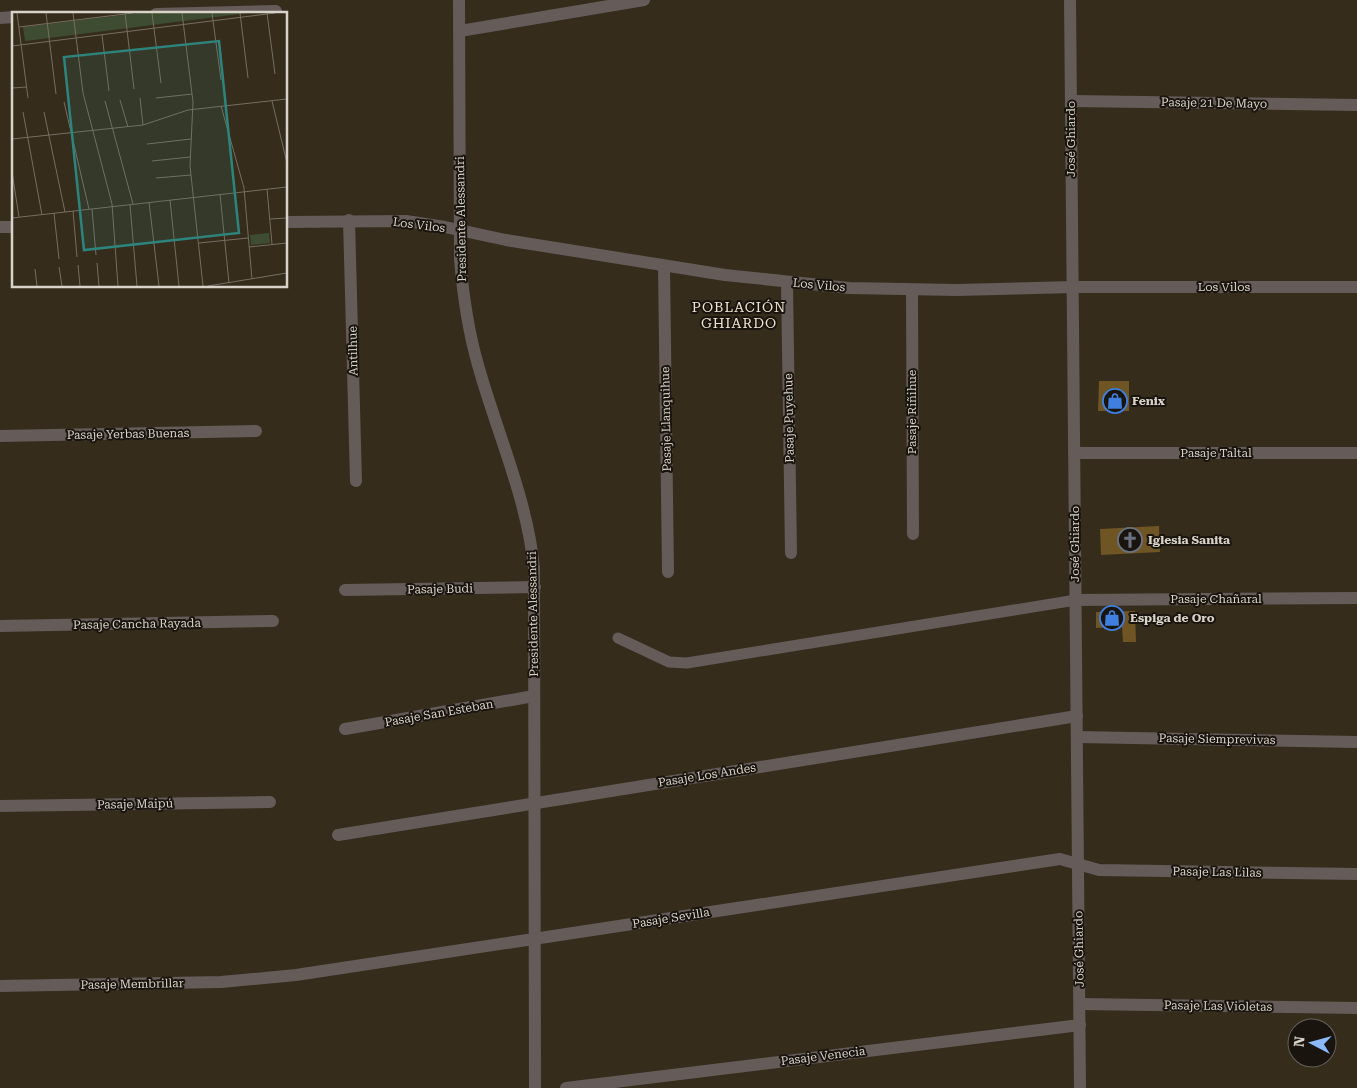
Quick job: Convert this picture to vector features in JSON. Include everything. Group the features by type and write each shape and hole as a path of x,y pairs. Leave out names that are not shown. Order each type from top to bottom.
{"street":[{"name":"Presidente Alessandri","path":"459,0 460,267 469,331 522,505 532,549 534,588 535,1088"},
{"path":"460,31 644,0"},
{"name":"José Ghiardo","path":"1070,0 1080,1088"},
{"path":"236,12 276,11"},
{"name":"Pasaje 21 De Mayo","path":"1071,101 1357,105"},
{"name":"Antilhue","path":"350,220 356,481"},
{"name":"Los Vilos","path":"288,222 406,221 506,240 664,266 787,282 912,290 1072,287 1357,287"},
{"name":"Pasaje Llanquihue","path":"664,266 668,572"},
{"name":"Pasaje Puyehue","path":"787,282 791,553"},
{"name":"Pasaje Riñihue","path":"912,290 913,534"},
{"name":"Pasaje Yerbas Buenas","path":"0,436 256,431"},
{"name":"Pasaje Taltal","path":"1074,453 1357,453"},
{"name":"Pasaje Budi","path":"345,590 534,588"},
{"name":"Pasaje Chañaral","path":"1076,600 1357,598"},
{"name":"Pasaje Cancha Rayada","path":"0,626 273,622"},
{"name":"Pasaje San Esteban","path":"344,729 534,696"},
{"name":"Pasaje Los Andes","path":"338,835 1077,716"},
{"name":"Pasaje Siemprevivas","path":"1077,737 1357,742"},
{"name":"Pasaje Maipú","path":"0,806 270,802"},
{"name":"Pasaje Sevilla","path":"264,979 1060,859 1078,865"},
{"name":"Pasaje Las Lilas","path":"1078,865 1099,870 1357,874"},
{"name":"Pasaje Membrillar","path":"0,986 264,979"},
{"name":"Pasaje Las Violetas","path":"1080,1004 1357,1008"},
{"name":"Pasaje Venecia","path":"566,1088 1080,1025"}],"lane":[{"path":"618,638 669,662 687,664 1076,600"}],"building":[{"path":"1099,381 1129,381 1129,411 1098,411"},
{"name":"Iglesia Sanita","path":"1159,526 1160,552 1101,555 1100,529"},
{"path":"1135,611 1136,642 1123,642 1122,627 1096,628 1096,612"}],"place":[{"name":"Fenix","path":"1115,401"},
{"name":"Iglesia Sanita","path":"1130,540"},
{"name":"Espiga de Oro","path":"1112,618"}],"district":[{"name":"POBLACIÓN GHIARDO","path":"739,316"}]}
